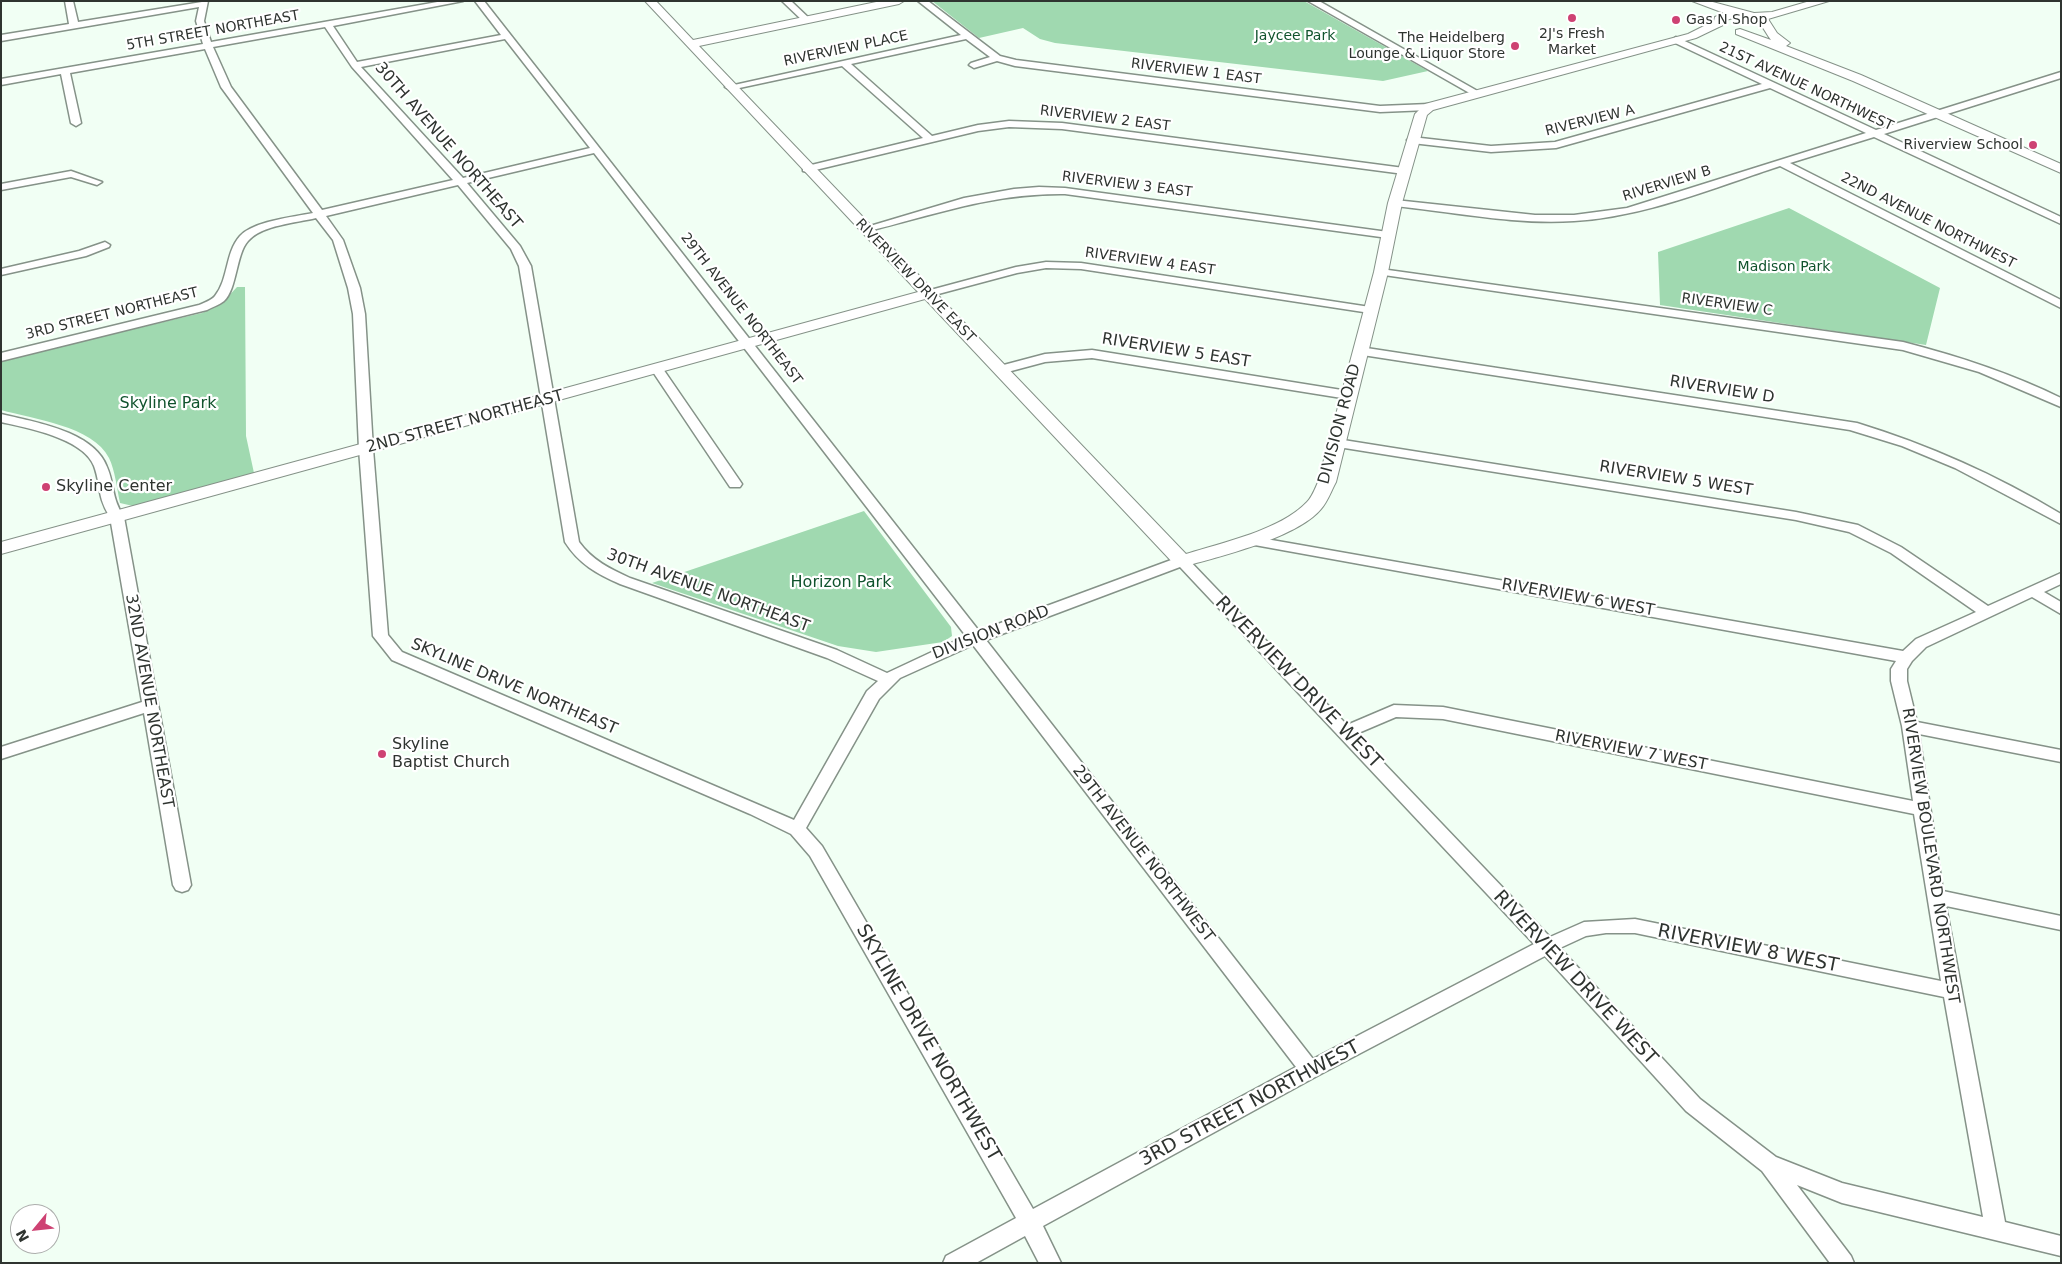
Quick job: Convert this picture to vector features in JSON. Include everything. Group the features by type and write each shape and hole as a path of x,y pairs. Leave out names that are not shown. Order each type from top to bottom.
{"street":[{"path":"69,1 74,25"},
{"name":"5TH STREET NORTHEAST","path":"1,82 459,1"},
{"name":"29TH AVENUE NORTHEAST","path":"479,1 749,344 976,638"},
{"name":"RIVERVIEW DRIVE EAST","path":"650,1 806,169 1182,561"},
{"path":"786,1 806,20"},
{"path":"690,44 899,1"},
{"name":"RIVERVIEW 1 EAST","path":"922,1 997,58 1034,66 1380,108 1429,107"},
{"path":"1312,1 1476,93"},
{"path":"1685,1 1737,31 1857,78 2061,169"},
{"path":"1697,1 1764,22 1766,28 1778,40 1847,70 1857,78"},
{"path":"1692,36 1725,16 1772,15 1824,1"},
{"path":"1,38 204,2"},
{"name":"SKYLINE DRIVE NORTHEAST","path":"204,2 200,20 208,46 226,87 338,240 354,288 359,314 366,449 381,636 397,656 756,809 797,829"},
{"path":"1429,107 1692,36 1737,31 1756,32 1766,28 1781,17 1810,8 1812,5"},
{"name":"30TH AVENUE NORTHEAST","path":"328,25 355,65 460,181 516,248 525,266 546,399 572,542 582,557 600,571 832,654 889,680"},
{"path":"355,65 508,36"},
{"name":"RIVERVIEW PLACE","path":"730,87 967,36"},
{"name":"21ST AVENUE NORTHWEST","path":"1676,40 2061,221"},
{"path":"974,65 997,58"},
{"path":"845,63 930,139"},
{"path":"65,71 76,123"},
{"name":"RIVERVIEW B","path":"1395,203 1504,216 1574,218 1628,211 2061,75"},
{"name":"RIVERVIEW A","path":"1412,140 1491,148 1556,145 1769,85"},
{"name":"DIVISION ROAD","path":"797,829 874,695 895,674 925,659 976,638 1182,561 1249,540 1290,523 1314,507 1327,482 1381,272 1395,203 1412,140 1421,114 1429,107"},
{"name":"RIVERVIEW 2 EAST","path":"806,169 978,128 1009,124 1062,126 1404,171"},
{"name":"3RD STREET NORTHEAST","path":"1,357 203,308 220,298 232,269 236,250 245,237 264,227 317,213 596,150"},
{"name":"22ND AVENUE NORTHWEST","path":"1781,163 2061,305"},
{"path":"1,187 71,174 97,182"},
{"name":"RIVERVIEW 3 EAST","path":"864,229 997,194 1025,190 1065,191 1388,235"},
{"path":"1,272 82,254 105,245"},
{"name":"RIVERVIEW 4 EAST","path":"927,294 1016,270 1046,265 1117,271 1370,310"},
{"name":"RIVERVIEW C","path":"1381,272 1903,346 1972,364 2018,381 2061,403"},
{"name":"2ND STREET NORTHEAST","path":"1,548 927,294"},
{"name":"RIVERVIEW D","path":"1360,351 1852,426 1909,443 1961,464 2018,493 2061,520"},
{"name":"RIVERVIEW 5 EAST","path":"1000,370 1047,356 1067,353 1092,354 1348,395"},
{"path":"657,369 735,484"},
{"path":"1,418 78,441 92,452 101,465 106,502 118,517"},
{"name":"RIVERVIEW 5 WEST","path":"1337,444 1796,516 1853,528 1896,550 1987,612"},
{"name":"32ND AVENUE NORTHEAST","path":"118,517 182,885"},
{"name":"RIVERVIEW 6 WEST","path":"1249,540 1906,657"},
{"name":"RIVERVIEW DRIVE WEST","path":"1182,561 1694,1105 1769,1164 1842,1193 2061,1246"},
{"path":"1906,657 1921,644 2061,578"},
{"path":"2032,591 2061,609"},
{"name":"29TH AVENUE NORTHWEST","path":"976,638 1310,1070"},
{"name":"RIVERVIEW BOULEVARD NORTHWEST","path":"1906,657 1899,669 1899,681 1910,726 1935,898 1996,1229"},
{"path":"1,753 150,705"},
{"name":"RIVERVIEW 7 WEST","path":"1345,732 1394,710 1443,713 1921,809"},
{"path":"1910,726 2061,756"},
{"name":"SKYLINE DRIVE NORTHWEST","path":"797,829 816,851 853,912 1030,1223 1050,1263"},
{"path":"1935,898 2061,922"},
{"name":"RIVERVIEW 8 WEST","path":"1546,946 1584,929 1606,926 1636,926 1952,991"},
{"name":"3RD STREET NORTHWEST","path":"954,1263 1310,1070 1546,946"},
{"path":"1769,1164 1843,1263"}],"green space":[{"name":"Jaycee Park","path":"932,1 1304,1 1428,71 1383,81 1055,43 1040,39 1023,28 979,38"},
{"name":"Madison Park","path":"1789,208 1940,288 1926,345 1660,305 1658,252"},
{"name":"Skyline Park","path":"237,287 245,287 246,436 254,473 133,506 120,503 109,458 101,447 90,438 61,425 1,410 1,360 202,313 222,303"},
{"name":"Horizon Park","path":"864,511 951,627 952,636 943,642 876,652 838,646 652,583"}],"place":[{"name":"2J's Fresh Market","path":"1572,18"},
{"name":"Gas N Shop","path":"1676,20"},
{"name":"The Heidelberg Lounge & Liquor Store","path":"1515,46"},
{"name":"Riverview School","path":"2033,145"},
{"name":"Skyline Center","path":"46,487"},
{"name":"Skyline Baptist Church","path":"382,754"}]}
